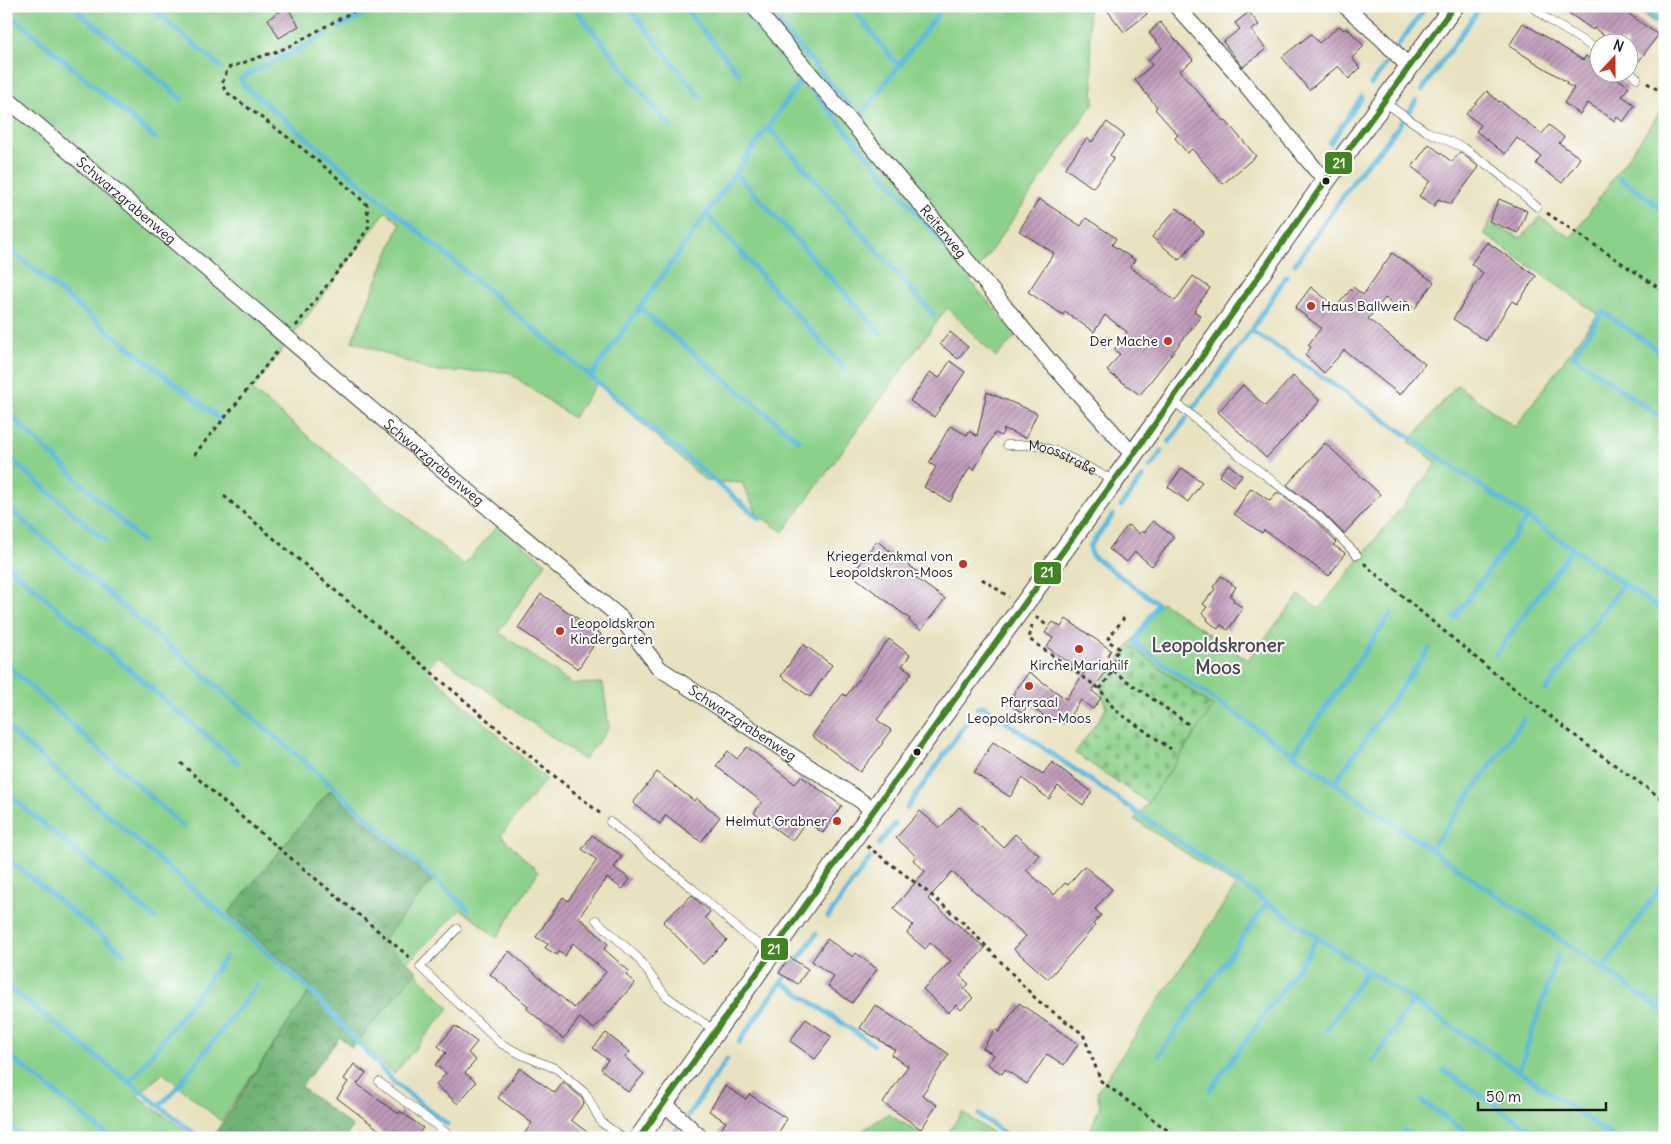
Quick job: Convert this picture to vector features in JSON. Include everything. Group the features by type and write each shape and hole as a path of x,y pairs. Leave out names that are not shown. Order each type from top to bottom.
{"street":[{"name":"Reiterweg","path":"753,6 938,225 1046,357 1133,455"},
{"path":"1176,6 1231,67 1316,170 1327,180"},
{"path":"1345,6 1383,40 1409,67"},
{"name":"Moosstraße","path":"639,1138 873,811 1115,481 1327,180 1454,6"},
{"name":"Schwarzgrabenweg","path":"6,98 286,338 621,618 659,668 861,801 873,811"},
{"path":"664,1103 701,1138"}],"lane":[{"path":"1532,6 1549,20 1588,44"},
{"path":"1384,102 1426,132 1464,148 1497,172 1537,207"},
{"path":"1171,402 1180,406 1240,456 1320,517 1357,555"},
{"name":"Moosstraße","path":"1007,445 1036,445 1057,451 1115,481"},
{"path":"610,822 692,888 745,934 772,952"},
{"path":"596,920 638,957 666,996 715,1031"},
{"path":"457,929 420,967 500,1043 522,1055 558,1069 586,1094 601,1122 623,1138"},
{"path":"378,1082 453,1138"}],"path":[{"path":"194,455 236,404 354,250 368,226 367,205 352,190 275,127 226,92 222,84 228,68 286,48 363,6"},
{"path":"1638,79 1665,94"},
{"path":"1537,207 1665,292"},
{"path":"224,496 524,752 610,822"},
{"path":"1357,555 1370,570 1493,672 1591,748 1665,801"},
{"path":"1033,616 1030,639 1100,689 1115,710 1171,749"},
{"path":"1100,689 1116,666 1114,656 1120,649 1107,640 1124,618"},
{"path":"1113,671 1188,724"},
{"path":"181,763 420,967"},
{"path":"855,836 929,893 967,926 1036,1000 1083,1034 1101,1081 1178,1138"}],"green space":[{"path":"6,6 320,6 330,17 350,6 1088,6 1094,102 970,281 1017,335 996,357 947,308 783,532 757,514 742,483 706,481 597,383 573,418 508,372 432,371 352,341 400,224 386,211 252,390 464,565 498,525 546,563 499,632 572,684 603,683 609,728 584,760 439,656 426,670 546,779 501,835 538,872 497,938 461,909 406,963 449,1008 394,1074 309,993 221,1121 163,1073 137,1096 195,1138 6,1138"},
{"path":"1632,6 1665,6 1665,30"},
{"path":"1665,105 1665,1138 1093,1138 1091,1128 1100,1106 1097,1092 1236,886 1134,819 1148,803 1213,707 1129,645 1162,602 1248,660 1299,595 1319,609 1437,463 1409,442 1457,385 1515,427 1598,314 1484,234 1489,223 1521,238 1540,217 1571,238"},
{"path":"1129,645 1213,707 1148,803 1075,753 1106,709 1100,686"},
{"path":"330,790 432,881 382,941 417,971 352,1048 340,1037 301,1087 353,1127 345,1138 212,1138 312,987 228,913"},
{"path":"962,1112 1000,1138 945,1138"},
{"path":"888,1114 928,1138 872,1138 862,1131"}],"building":[{"path":"1104,6 1140,6 1147,14 1124,32"},
{"path":"1559,6 1618,6 1658,35 1639,61 1638,32 1599,32 1594,28 1593,30"},
{"path":"287,7 299,26 279,38 268,19"},
{"path":"1249,12 1259,25 1251,30 1266,49 1243,67 1223,42 1240,29 1235,23"},
{"path":"1160,22 1193,60 1180,71 1256,156 1223,184 1192,149 1187,153 1175,138 1178,135 1155,109 1157,107 1135,80 1152,65 1148,60 1162,48 1149,33"},
{"path":"1523,23 1583,60 1586,56 1588,58 1588,82 1622,82 1629,87 1622,96 1635,105 1623,122 1617,117 1615,121 1588,103 1580,114 1564,103 1574,88 1509,46"},
{"path":"1339,26 1344,30 1347,28 1364,46 1352,58 1360,68 1349,79 1338,66 1309,90 1282,57 1311,34 1319,43"},
{"path":"1487,91 1542,134 1549,125 1564,137 1559,143 1580,158 1562,183 1536,164 1541,156 1517,138 1505,154 1476,131 1481,125 1466,114"},
{"path":"1107,122 1124,135 1110,155 1114,158 1093,188 1065,168 1087,138 1092,142"},
{"path":"1429,144 1452,162 1460,152 1479,167 1451,204 1438,199 1434,206 1419,196 1430,181 1412,167"},
{"path":"1039,199 1081,226 1086,218 1116,238 1112,245 1135,260 1130,267 1175,301 1193,276 1210,288 1194,311 1201,316 1140,395 1107,371 1120,354 1114,350 1127,332 1105,315 1094,332 1065,312 1063,315 1028,292 1054,253 1019,231"},
{"path":"1499,199 1527,211 1518,233 1489,221"},
{"path":"1177,208 1204,232 1179,260 1152,237"},
{"path":"1487,242 1536,276 1517,304 1512,301 1486,341 1453,319 1483,273 1471,264"},
{"path":"1392,253 1434,282 1415,308 1406,301 1400,309 1385,298 1368,319 1425,364 1400,395 1344,350 1324,373 1305,355 1311,347 1308,345 1321,328 1295,308 1311,287 1336,307 1353,287 1363,295"},
{"path":"950,332 968,347 958,359 940,344"},
{"path":"950,361 965,372 934,417 910,401 930,372 939,378"},
{"path":"1293,376 1320,401 1266,458 1218,412 1243,385 1265,406"},
{"path":"987,392 1037,413 1026,438 1004,429 1001,436 995,433 974,470 970,467 950,502 924,487 936,467 929,463 950,426 967,435 969,431 977,436"},
{"path":"1325,443 1380,494 1344,534 1323,513 1287,485"},
{"path":"1228,464 1242,475 1233,486 1219,476"},
{"path":"1182,468 1202,482 1188,502 1168,487"},
{"path":"1251,488 1270,501 1276,493 1279,493 1316,521 1336,542 1333,545 1345,553 1329,576 1264,530 1262,533 1234,514"},
{"path":"1153,521 1174,537 1152,566 1135,552 1127,562 1109,549 1128,525 1140,534 1142,531 1144,533"},
{"path":"877,541 919,573 916,578 945,599 921,630 909,621 910,619 852,575"},
{"path":"1221,576 1236,587 1230,596 1234,599 1233,601 1243,608 1228,630 1221,625 1218,629 1202,613 1207,607 1203,604 1215,589 1213,587"},
{"name":"Leopoldskron Kindergarten","path":"541,594 601,634 578,669 518,628"},
{"path":"1066,619 1111,650 1108,655 1110,666 1092,691 1101,698 1093,709 1081,700 1064,724 1056,718 1053,722 1028,705 1022,713 1009,703 1014,696 1013,694 1029,672 1066,699 1084,673 1047,647 1053,638 1045,633 1049,627 1053,622 1061,627"},
{"path":"889,639 910,655 902,666 912,673 877,720 891,730 860,772 812,736 843,694 846,696"},
{"path":"803,644 832,665 810,697 781,676"},
{"path":"993,742 1043,774 1052,762 1092,792 1083,805 1058,786 1049,799 1022,778 1010,797 974,773"},
{"path":"747,747 795,784 801,776 842,806 823,833 806,821 792,841 754,813 762,802 716,766 728,751 737,759"},
{"path":"657,772 694,801 696,798 720,817 701,842 666,815 660,824 633,803"},
{"path":"959,807 1003,847 1015,834 1039,855 1026,870 1054,895 1065,883 1068,885 1084,866 1112,889 1095,909 1101,915 1093,924 1095,926 1048,979 1014,949 1026,936 952,872 928,899 985,948 960,976 969,984 964,989 973,998 961,1010 956,1005 948,1013 923,989 951,961 930,943 925,949 907,933 913,925 893,909 925,871 913,860 916,856 896,838 920,811 940,828"},
{"path":"592,835 622,856 614,867 630,879 623,889 607,878 579,917 608,944 604,949 629,971 626,975 635,983 594,1029 580,1018 563,1039 490,974 509,951 574,1008 606,972 573,943 565,956 559,952 557,955 545,948 548,944 536,937 563,897 568,901 597,860 582,849"},
{"path":"692,895 710,912 705,917 727,940 703,964 663,922"},
{"path":"827,939 853,957 856,953 877,969 852,1003 828,986 834,977 812,961"},
{"path":"789,957 808,969 798,984 779,973"},
{"path":"1019,1003 1078,1044 1064,1065 1047,1054 1027,1084 1005,1069 1002,1074 987,1064 994,1055 983,1048 995,1029 999,1032"},
{"path":"875,1005 949,1054 922,1095 937,1105 921,1129 883,1103 908,1066 891,1055 895,1050 860,1028"},
{"path":"806,1019 832,1037 815,1059 790,1041"},
{"path":"455,1026 477,1042 468,1053 476,1060 465,1073 476,1082 458,1104 436,1085 446,1073 435,1065 446,1053 438,1046"},
{"path":"606,1033 630,1052 625,1057 644,1074 628,1092 601,1069 608,1060 593,1048"},
{"path":"354,1064 366,1073 357,1084 399,1114 400,1111 423,1128 415,1138 390,1138 337,1098 348,1082 344,1079"},
{"path":"520,1068 555,1093 563,1082 582,1098 584,1103 571,1120 595,1138 521,1138 532,1123 498,1098"},
{"path":"725,1086 746,1099 749,1094 787,1119 775,1138 716,1138 726,1122 709,1111"}],"waterway":[{"path":"72,6 182,99"},
{"path":"149,6 221,67"},
{"path":"573,6 670,127"},
{"path":"627,6 701,98"},
{"path":"683,6 739,74"},
{"path":"740,6 790,65"},
{"path":"764,6 854,111 861,115 944,6"},
{"path":"851,6 894,61 901,65"},
{"path":"1396,48 1427,6"},
{"path":"1422,90 1481,6"},
{"path":"1636,6 1665,26"},
{"path":"6,11 155,138"},
{"path":"338,28 370,11"},
{"path":"326,35 248,74 241,79 245,86 760,519"},
{"path":"1371,84 1390,59"},
{"path":"798,74 968,273"},
{"path":"591,376 802,79"},
{"path":"1330,143 1362,97"},
{"path":"1409,111 1416,101"},
{"path":"1295,264 1363,168 1381,149 1403,120"},
{"path":"768,127 934,315"},
{"path":"735,172 880,332"},
{"path":"1620,178 1665,211"},
{"path":"706,213 845,369"},
{"path":"6,246 107,330 220,419"},
{"path":"1194,407 1251,331 1286,276"},
{"path":"638,307 799,441"},
{"path":"1665,355 1603,312 1573,356 1665,420"},
{"path":"1251,331 1283,350 1665,612"},
{"path":"6,411 142,541"},
{"path":"1169,442 1186,419"},
{"path":"1150,468 1162,451"},
{"path":"6,455 106,541"},
{"path":"1121,506 1143,477"},
{"path":"6,506 312,768 468,909"},
{"path":"1113,515 1090,546 1091,555 1158,604 1137,637 1136,645 1665,1012"},
{"path":"1454,618 1527,518"},
{"path":"1496,654 1572,549"},
{"path":"6,564 237,762"},
{"path":"1546,690 1623,584"},
{"path":"1293,754 1392,613"},
{"path":"1334,783 1429,649"},
{"path":"6,664 184,827"},
{"path":"977,708 983,706 1317,937 1519,1071 1615,1138"},
{"path":"1431,849 1524,719"},
{"path":"907,808 965,725"},
{"path":"6,727 310,990 396,1084 447,1124"},
{"path":"6,792 155,918"},
{"path":"879,844 895,824"},
{"path":"6,857 124,954"},
{"path":"828,917 870,858"},
{"path":"1603,969 1665,880"},
{"path":"1159,1055 1267,903"},
{"path":"798,960 816,934"},
{"path":"1210,1090 1310,951 1317,937"},
{"path":"1519,1071 1558,955"},
{"path":"128,1081 136,1075 226,956"},
{"path":"1327,1030 1367,970"},
{"path":"739,1042 785,977"},
{"path":"782,982 874,1045"},
{"path":"6,985 200,1138"},
{"path":"159,1105 170,1096 257,985"},
{"path":"1373,1061 1413,1001"},
{"path":"6,1053 111,1138"},
{"path":"688,1116 727,1059"},
{"path":"1443,1070 1543,1138"},
{"path":"1422,1101 1475,1138"},
{"path":"979,1115 1011,1138"},
{"path":"6,1123 24,1138"},
{"path":"672,1138 677,1130"},
{"path":"1403,1130 1414,1138"}],"transit line":[{"name":"21","path":"639,1138 855,836 1133,455 1327,179 1454,6"}],"place":[{"name":"Haus Ballwein","path":"1311,306"},
{"name":"Der Mache","path":"1168,341"},
{"name":"Kriegerdenkmal von Leopoldskron-Moos","path":"963,564"},
{"name":"Leopoldskron Kindergarten","path":"560,631"},
{"name":"Kirche Mariahilf","path":"1079,649"},
{"name":"Pfarrsaal Leopoldskron-Moos","path":"1029,686"},
{"name":"Helmut Grabner","path":"837,821"}],"district":[{"name":"Leopoldskroner Moos","path":"1218,656"}]}
